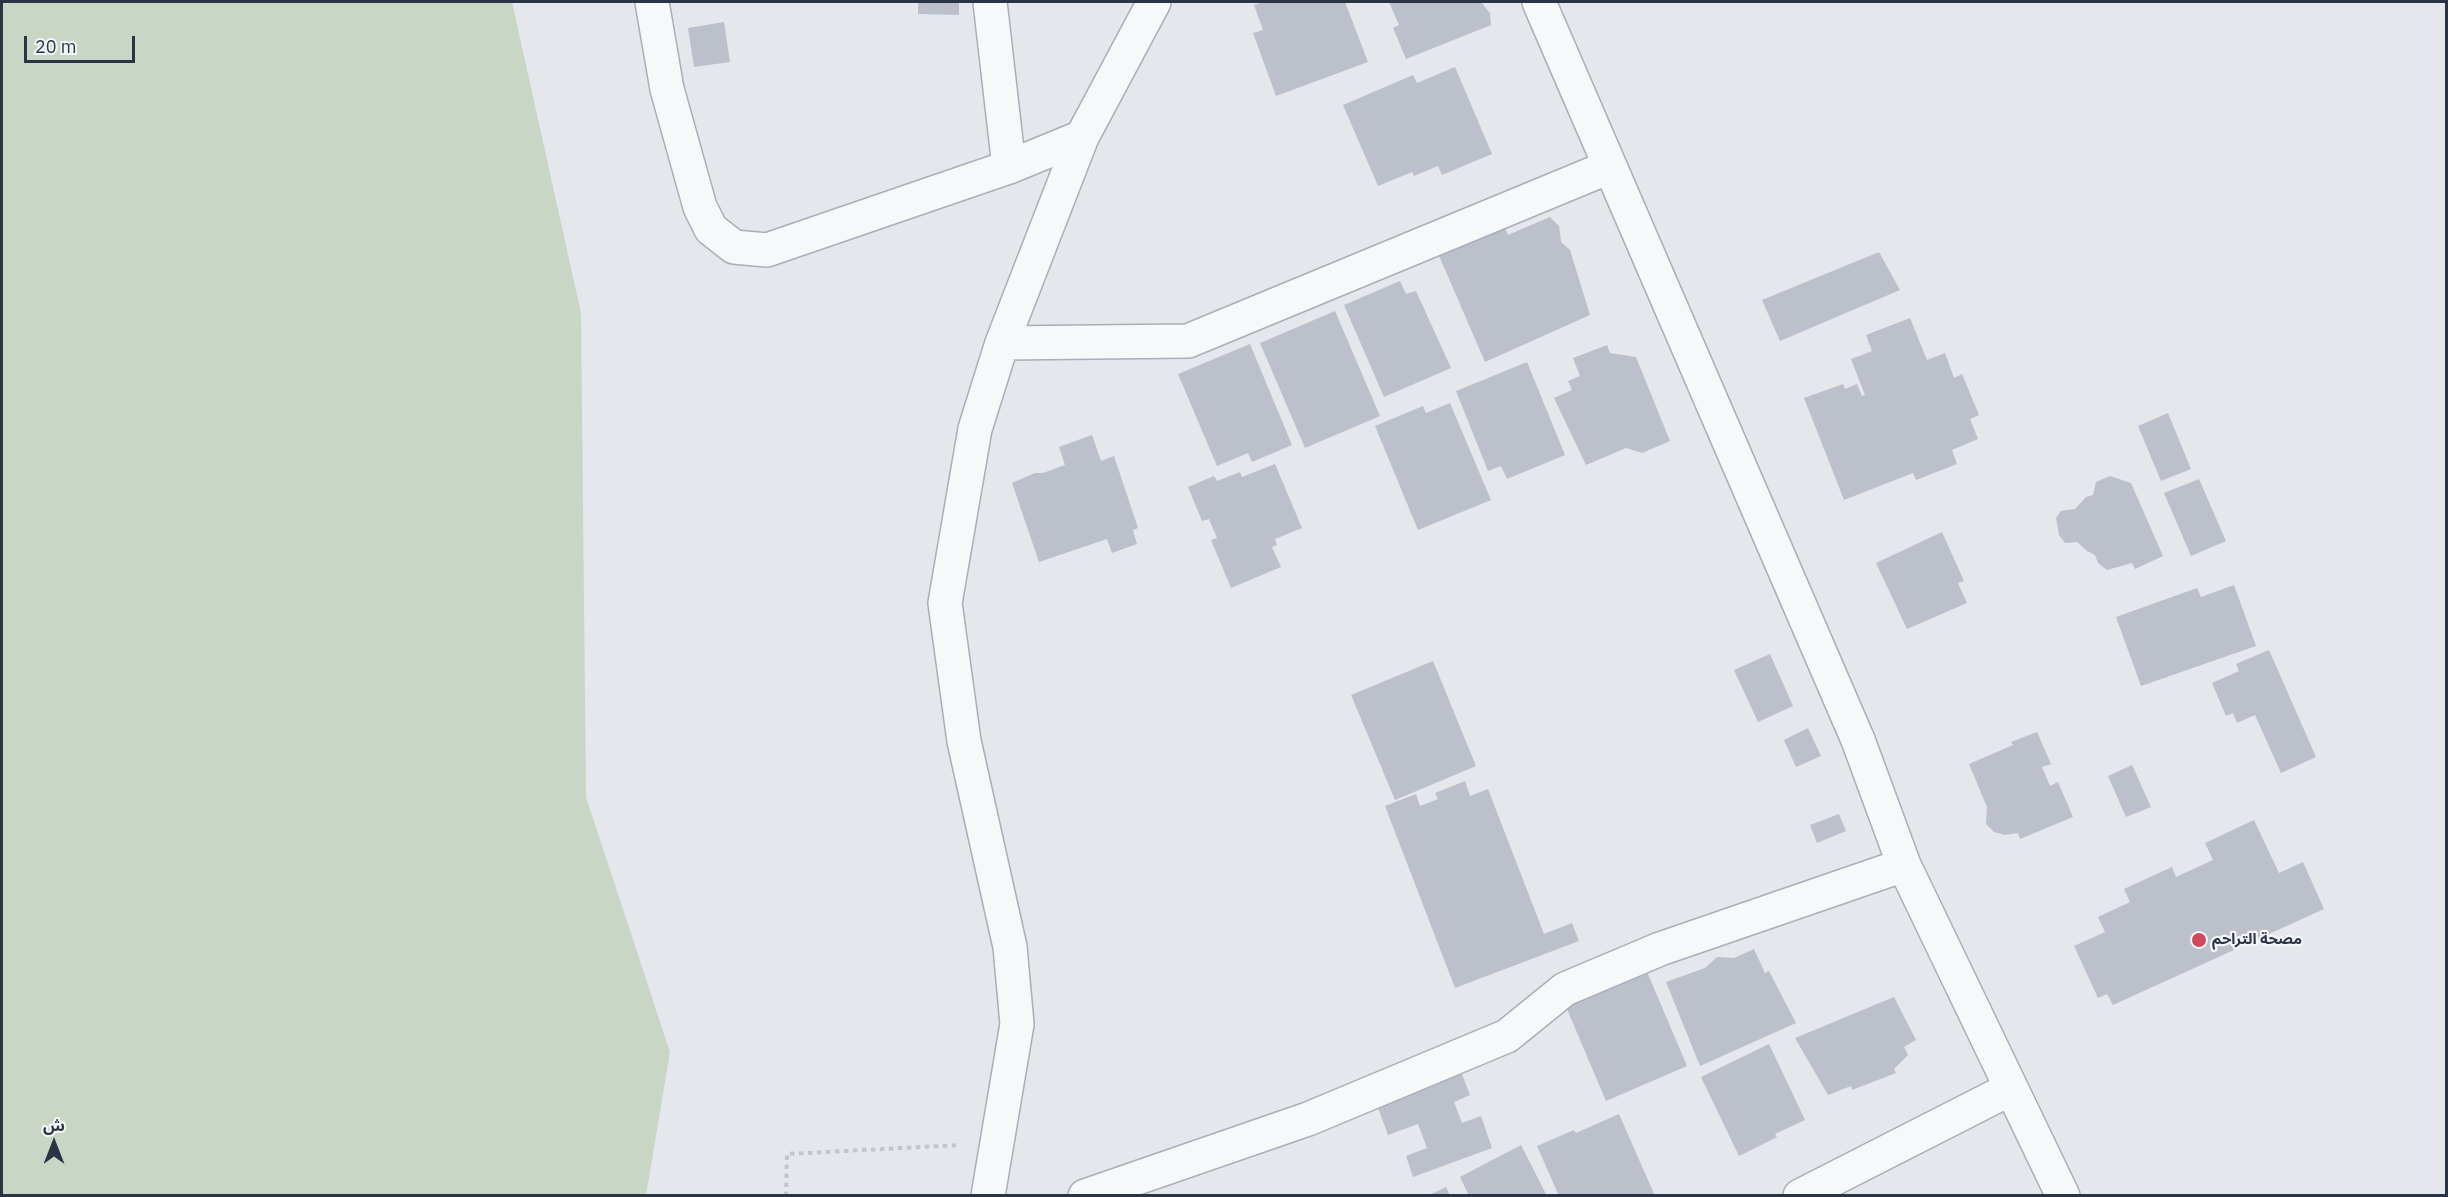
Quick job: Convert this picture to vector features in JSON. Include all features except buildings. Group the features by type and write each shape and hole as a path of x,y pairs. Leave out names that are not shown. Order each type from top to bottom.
{"street":[{"path":"652,2 667,89 700,207 711,230 734,247 767,250 1009,167 1082,137"},
{"path":"990,2 1009,167"},
{"path":"988,1196 1017,1024 1010,947 964,741 945,603 975,429 1002,343 1082,137 1154,2"},
{"path":"1539,2 1858,740 1904,865 2062,1196"},
{"path":"1002,343 1188,341 1609,167"},
{"path":"1085,1196 1308,1119 1507,1036 1565,989 1660,949 1904,865"},
{"path":"1800,1196 2010,1089"}],"path":[{"path":"786,1196 787,1154 998,1143"}],"green space":[{"path":"2,2 512,2 581,313 586,797 670,1052 646,1195 2,1195"}],"place":[{"name":"مصحة التراحم","path":"2199,940"}]}
